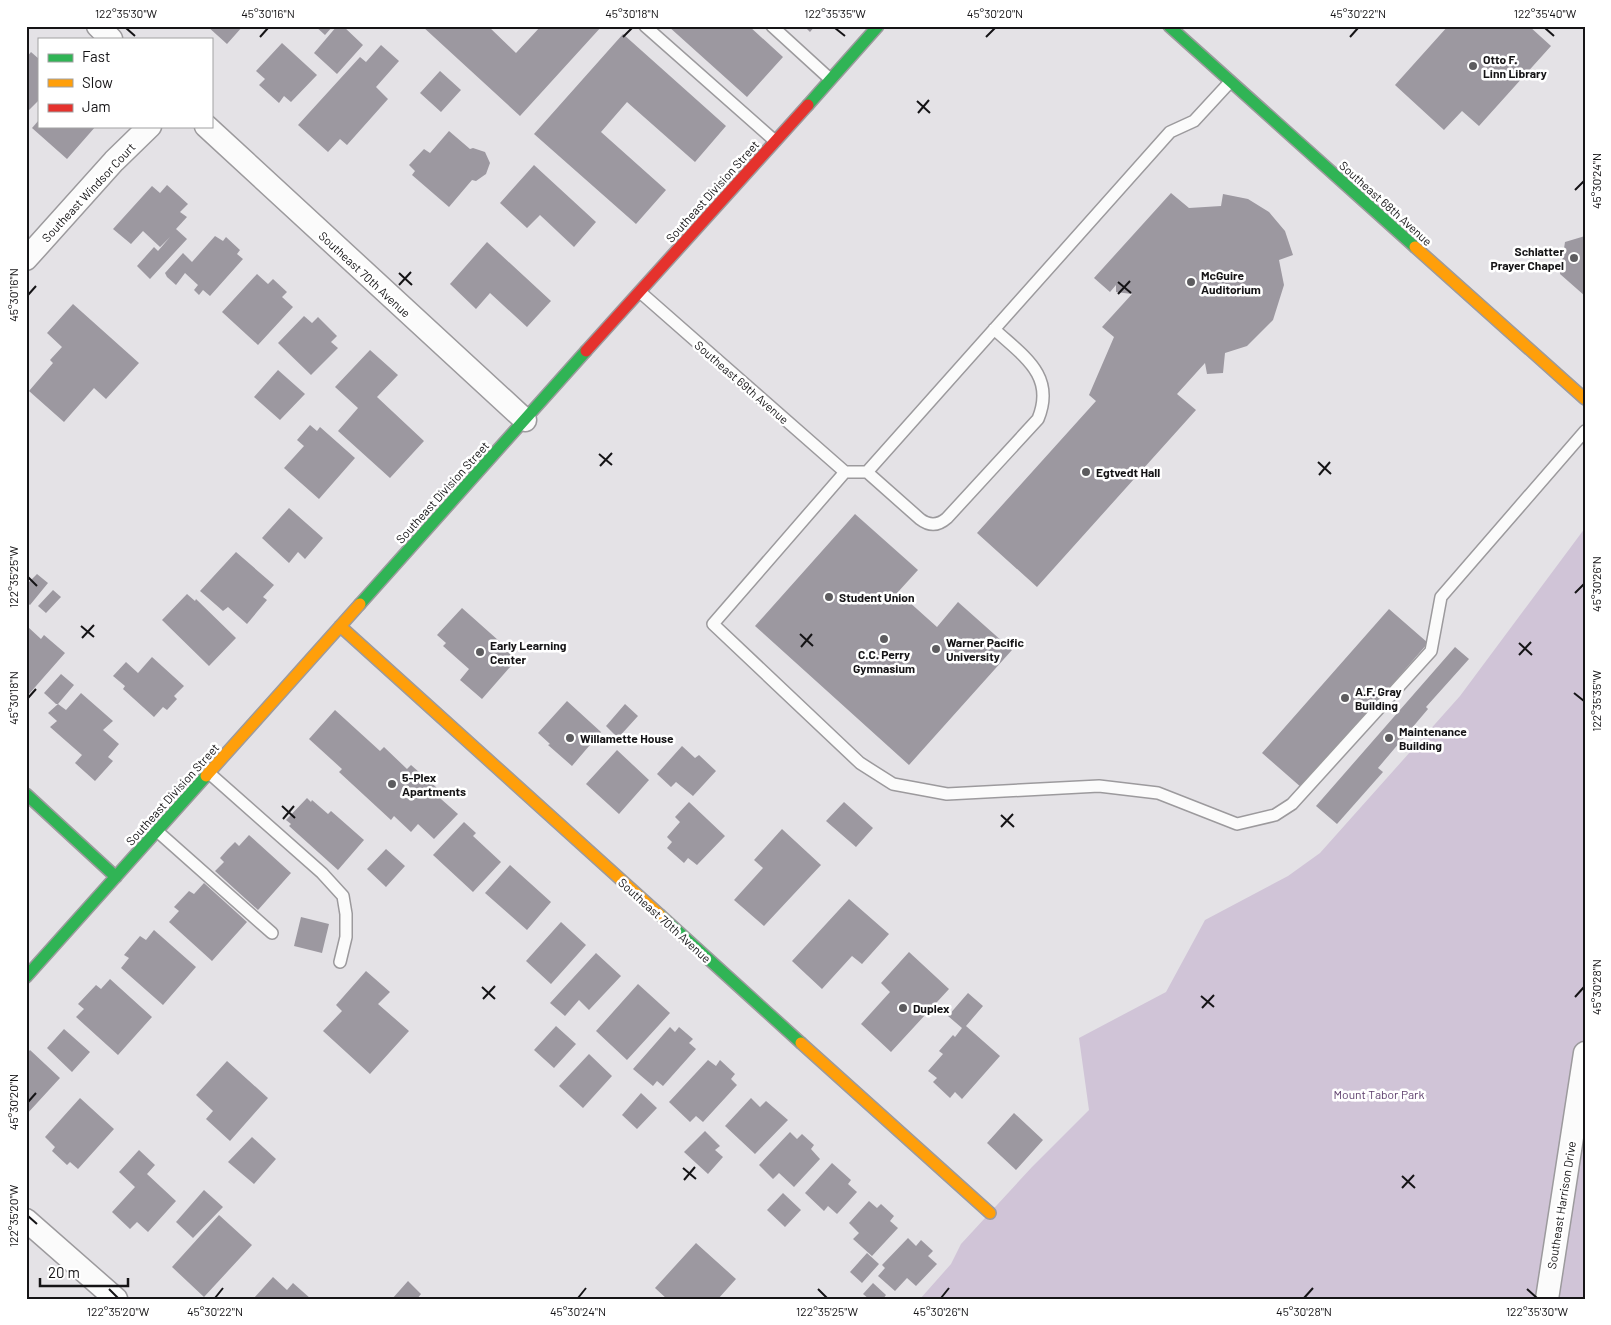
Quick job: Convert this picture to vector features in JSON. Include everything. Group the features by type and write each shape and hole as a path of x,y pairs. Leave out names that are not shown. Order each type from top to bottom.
{"street":[{"path":"98,26 110,38"},
{"name":"Southeast Division Street","path":"26,977 878,26"},
{"name":"Southeast 68th Avenue","path":"1169,26 1585,399"},
{"name":"Southeast Windsor Court","path":"26,259 114,161 148,128"},
{"name":"Southeast 70th Avenue","path":"208,128 525,420"},
{"name":"Southeast 70th Avenue","path":"340,626 990,1213"},
{"path":"26,794 116,877"},
{"name":"Southeast Harrison Drive","path":"1546,1299 1585,1053"},
{"path":"26,1220 116,1299"}],"lane":[{"path":"645,26 776,141"},
{"path":"772,26 830,79"},
{"path":"867,472 1170,132 1194,121 1230,82"},
{"name":"Southeast 69th Avenue","path":"640,292 845,472"},
{"path":"994,329 1034,366 1041,378 1044,406 1038,419 947,518 936,524 924,523 867,472 845,472 712,624 860,763 893,784 948,794 1099,786 1158,792 1237,824 1275,815 1292,804 1431,651 1441,597 1585,431"},
{"path":"209,772 322,873 343,896 346,914 346,937 340,962"},
{"path":"158,831 272,933"}],"green space":[{"name":"Mount Tabor Park","path":"1585,528 1585,1299 920,1299 951,1264 961,1244 1032,1167 1089,1110 1079,1038 1166,992 1205,920 1288,876 1320,853 1460,696"}],"building":[{"path":"207,26 243,26 227,44"},
{"path":"315,26 333,26 325,35"},
{"path":"337,26 343,26 363,45 337,74 314,53"},
{"path":"422,26 488,26 516,53 541,26 602,26 520,116"},
{"path":"668,26 749,26 783,57 747,97"},
{"path":"804,26 815,26 810,32"},
{"name":"Otto F. Linn Library","path":"1448,26 1529,26 1551,46 1479,126 1462,111 1444,130 1395,85"},
{"path":"623,34 726,126 695,162 627,102 601,132 666,190 636,224 534,134"},
{"path":"282,43 317,75 291,102 284,96 279,103 259,85 265,79 256,71"},
{"path":"381,45 399,61 376,87 388,99 347,145 340,139 328,152 298,125 360,57 366,62"},
{"path":"31,52 38,58 38,101 26,113 26,58"},
{"path":"440,71 461,90 441,112 420,93"},
{"path":"38,121 38,128 94,128 67,159 32,128"},
{"path":"449,131 470,149 473,148 485,152 490,163 486,174 476,181 472,180 449,207 412,175 415,171 409,165 424,149 430,153"},
{"path":"534,165 596,222 574,247 540,215 527,228 500,203"},
{"path":"167,185 188,204 180,212 187,217 176,229 187,239 150,279 137,266 154,247 158,251 170,237 160,247 143,231 131,244 113,229 152,186 160,193"},
{"path":"1171,193 1189,208 1221,206 1223,194 1248,199 1269,212 1285,231 1293,255 1279,260 1284,285 1273,320 1247,346 1225,353 1223,373 1207,374 1205,363 1177,394 1196,410 1037,587 977,533 1096,401 1089,395 1114,337 1102,327 1132,294 1116,292 1116,285 1110,292 1094,278"},
{"path":"215,236 223,241 226,237 240,250 237,254 243,259 210,296 203,290 199,295 194,290 198,285 185,273 176,285 167,277 165,273 183,253 192,262"},
{"name":"Schlatter Prayer Chapel","path":"1585,236 1585,296 1560,274 1565,242"},
{"path":"487,242 551,301 527,327 490,293 476,309 450,284"},
{"path":"257,274 268,284 273,279 287,292 282,297 293,307 258,345 222,312"},
{"path":"73,304 139,363 106,399 94,388 64,422 29,391 53,363 50,360 62,347 47,333"},
{"path":"304,316 312,323 318,317 337,336 331,342 338,348 311,375 278,343"},
{"path":"370,350 398,375 377,397 424,441 390,478 338,431 358,408 335,387"},
{"path":"278,370 305,394 280,420 254,397"},
{"path":"310,425 317,431 320,427 355,458 319,499 284,468 304,446 297,440"},
{"path":"289,508 323,538 305,559 298,552 289,563 262,538"},
{"name":"C.C. Perry Gymnasium","path":"855,514 918,570 898,592 937,627 958,602 1012,650 909,765 755,626"},
{"path":"236,552 274,585 263,597 267,600 247,624 228,607 223,611 200,591"},
{"path":"37,574 48,583 30,605 26,602 26,585"},
{"path":"53,590 61,597 46,613 38,606"},
{"path":"187,594 195,601 196,599 236,638 209,666 162,620"},
{"name":"Early Learning Center","path":"462,608 518,658 482,699 460,680 469,669 443,646 446,643 437,635"},
{"name":"A.F. Gray Building","path":"1389,609 1428,643 1302,788 1262,753"},
{"path":"28,627 41,639 44,635 65,653 29,694 26,692 26,629"},
{"name":"Maintenance Building","path":"1455,647 1469,659 1426,707 1428,709 1378,768 1383,772 1337,824 1316,806"},
{"path":"152,657 184,686 174,696 177,699 167,710 163,707 154,717 123,689 125,686 113,676 126,662 138,673"},
{"path":"61,674 74,685 58,704 44,693"},
{"path":"81,693 113,721 103,730 119,744 108,757 113,761 95,781 75,763 82,755 50,727 57,721 48,713 58,704 66,710"},
{"name":"Willamette House","path":"567,701 601,732 572,766 548,745 550,744 538,733"},
{"path":"625,704 638,716 618,738 606,726"},
{"name":"5-Plex Apartments","path":"335,710 380,751 384,747 407,769 411,765 445,795 441,799 458,814 434,839 418,824 411,832 394,816 391,820 339,772 342,769 309,739"},
{"path":"682,746 695,758 699,755 716,771 693,796 676,782 671,787 657,774"},
{"path":"617,750 649,780 619,814 586,784"},
{"path":"307,798 328,814 331,811 364,840 338,870 289,826 291,824 286,820"},
{"path":"689,802 725,836 697,865 688,858 684,863 667,848 672,842 667,837 680,822 675,817"},
{"path":"844,802 873,828 856,847 826,821"},
{"path":"464,822 476,833 473,836 501,862 473,892 433,855"},
{"path":"782,829 821,865 764,926 734,900 763,868 754,860"},
{"path":"249,835 291,873 258,910 215,871 224,862 220,858 228,849 235,842 239,846"},
{"path":"386,849 405,866 386,887 367,869"},
{"path":"510,865 551,902 527,930 485,893"},
{"path":"204,883 247,922 212,961 169,922 179,911 174,907 189,891 194,894"},
{"path":"849,899 889,934 862,964 852,956 822,989 792,961"},
{"path":"301,917 329,924 322,953 294,946"},
{"path":"561,922 586,945 551,984 526,961"},
{"path":"154,930 196,967 163,1005 121,968 129,958 124,955 140,936 146,940"},
{"name":"Duplex","path":"909,952 949,989 891,1052 861,1024 890,992 881,983"},
{"path":"596,953 621,976 589,1010 579,1000 565,1016 550,1003"},
{"path":"366,971 390,992 378,1004 409,1031 370,1074 323,1031 342,1011 336,1005"},
{"path":"110,979 152,1017 118,1055 76,1017 84,1009 78,1004 96,985 101,989"},
{"path":"638,984 670,1013 627,1060 596,1031"},
{"path":"968,993 983,1006 966,1026 1000,1056 962,1099 955,1092 950,1098 933,1082 937,1078 928,1071 943,1054 939,1051 962,1028 948,1016"},
{"path":"556,1026 576,1044 554,1068 534,1050"},
{"path":"670,1027 675,1032 679,1027 693,1039 689,1043 696,1049 663,1086 657,1081 653,1086 633,1069"},
{"path":"64,1029 90,1052 72,1072 47,1048"},
{"path":"30,1050 60,1078 26,1115 26,1054"},
{"path":"589,1054 612,1076 583,1108 559,1086"},
{"path":"708,1060 716,1066 720,1060 735,1074 731,1079 737,1085 703,1122 696,1116 690,1122 669,1102"},
{"path":"227,1061 268,1098 230,1141 206,1119 213,1111 196,1095"},
{"path":"641,1093 657,1108 637,1129 622,1115"},
{"path":"80,1098 114,1129 78,1169 70,1162 67,1165 52,1151 55,1147 45,1137"},
{"path":"751,1098 760,1107 766,1101 788,1120 755,1154 725,1126"},
{"path":"1014,1113 1043,1140 1016,1170 987,1143"},
{"path":"705,1131 720,1146 715,1150 723,1157 708,1174 684,1152"},
{"path":"790,1132 797,1139 802,1134 814,1145 811,1149 820,1159 794,1187 779,1173 773,1179 759,1165"},
{"path":"252,1137 276,1159 254,1184 228,1162"},
{"path":"139,1150 155,1165 147,1174 176,1201 148,1232 137,1222 130,1229 112,1212 135,1187 119,1172"},
{"path":"832,1163 851,1180 848,1184 857,1192 837,1214 828,1206 824,1211 805,1193"},
{"path":"204,1190 223,1207 193,1238 176,1222"},
{"path":"783,1193 801,1210 785,1227 767,1210"},
{"path":"869,1201 877,1208 881,1204 894,1216 890,1221 898,1228 872,1256 853,1239 859,1233 849,1223"},
{"path":"219,1215 252,1245 204,1297 172,1267"},
{"path":"908,1238 916,1246 921,1240 933,1251 928,1256 937,1264 916,1286 907,1278 895,1291 878,1276 885,1268 882,1265"},
{"path":"696,1243 736,1279 718,1299 667,1299 655,1288"},
{"path":"867,1253 879,1264 862,1283 850,1272"},
{"path":"273,1277 287,1290 293,1283 311,1299 253,1299"},
{"path":"408,1281 421,1294 417,1299 392,1299"},
{"path":"873,1283 886,1295 883,1299 869,1299 863,1294"}],"traffic: fast":[{"path":"808,105 878,26"},
{"path":"1169,26 1415,247"},
{"path":"360,604 586,351"},
{"path":"26,977 206,776"},
{"path":"26,794 116,877"},
{"path":"660,915 801,1043"}],"traffic: slow":[{"path":"1415,247 1585,399"},
{"path":"206,776 360,604"},
{"path":"340,626 660,915"},
{"path":"801,1043 990,1213"}],"traffic: jam":[{"path":"586,351 808,105"}],"place":[{"name":"Otto F. Linn Library","path":"1473,66"},
{"name":"Schlatter Prayer Chapel","path":"1574,258"},
{"name":"McGuire Auditorium","path":"1191,282"},
{"name":"Egtvedt Hall","path":"1086,472"},
{"name":"Student Union","path":"829,597"},
{"name":"C.C. Perry Gymnasium","path":"884,639"},
{"name":"Warner Pacific University","path":"936,649"},
{"name":"Early Learning Center","path":"480,652"},
{"name":"A.F. Gray Building","path":"1345,698"},
{"name":"Willamette House","path":"570,738"},
{"name":"Maintenance Building","path":"1389,738"},
{"name":"5-Plex Apartments","path":"392,784"},
{"name":"Duplex","path":"903,1008"}]}
